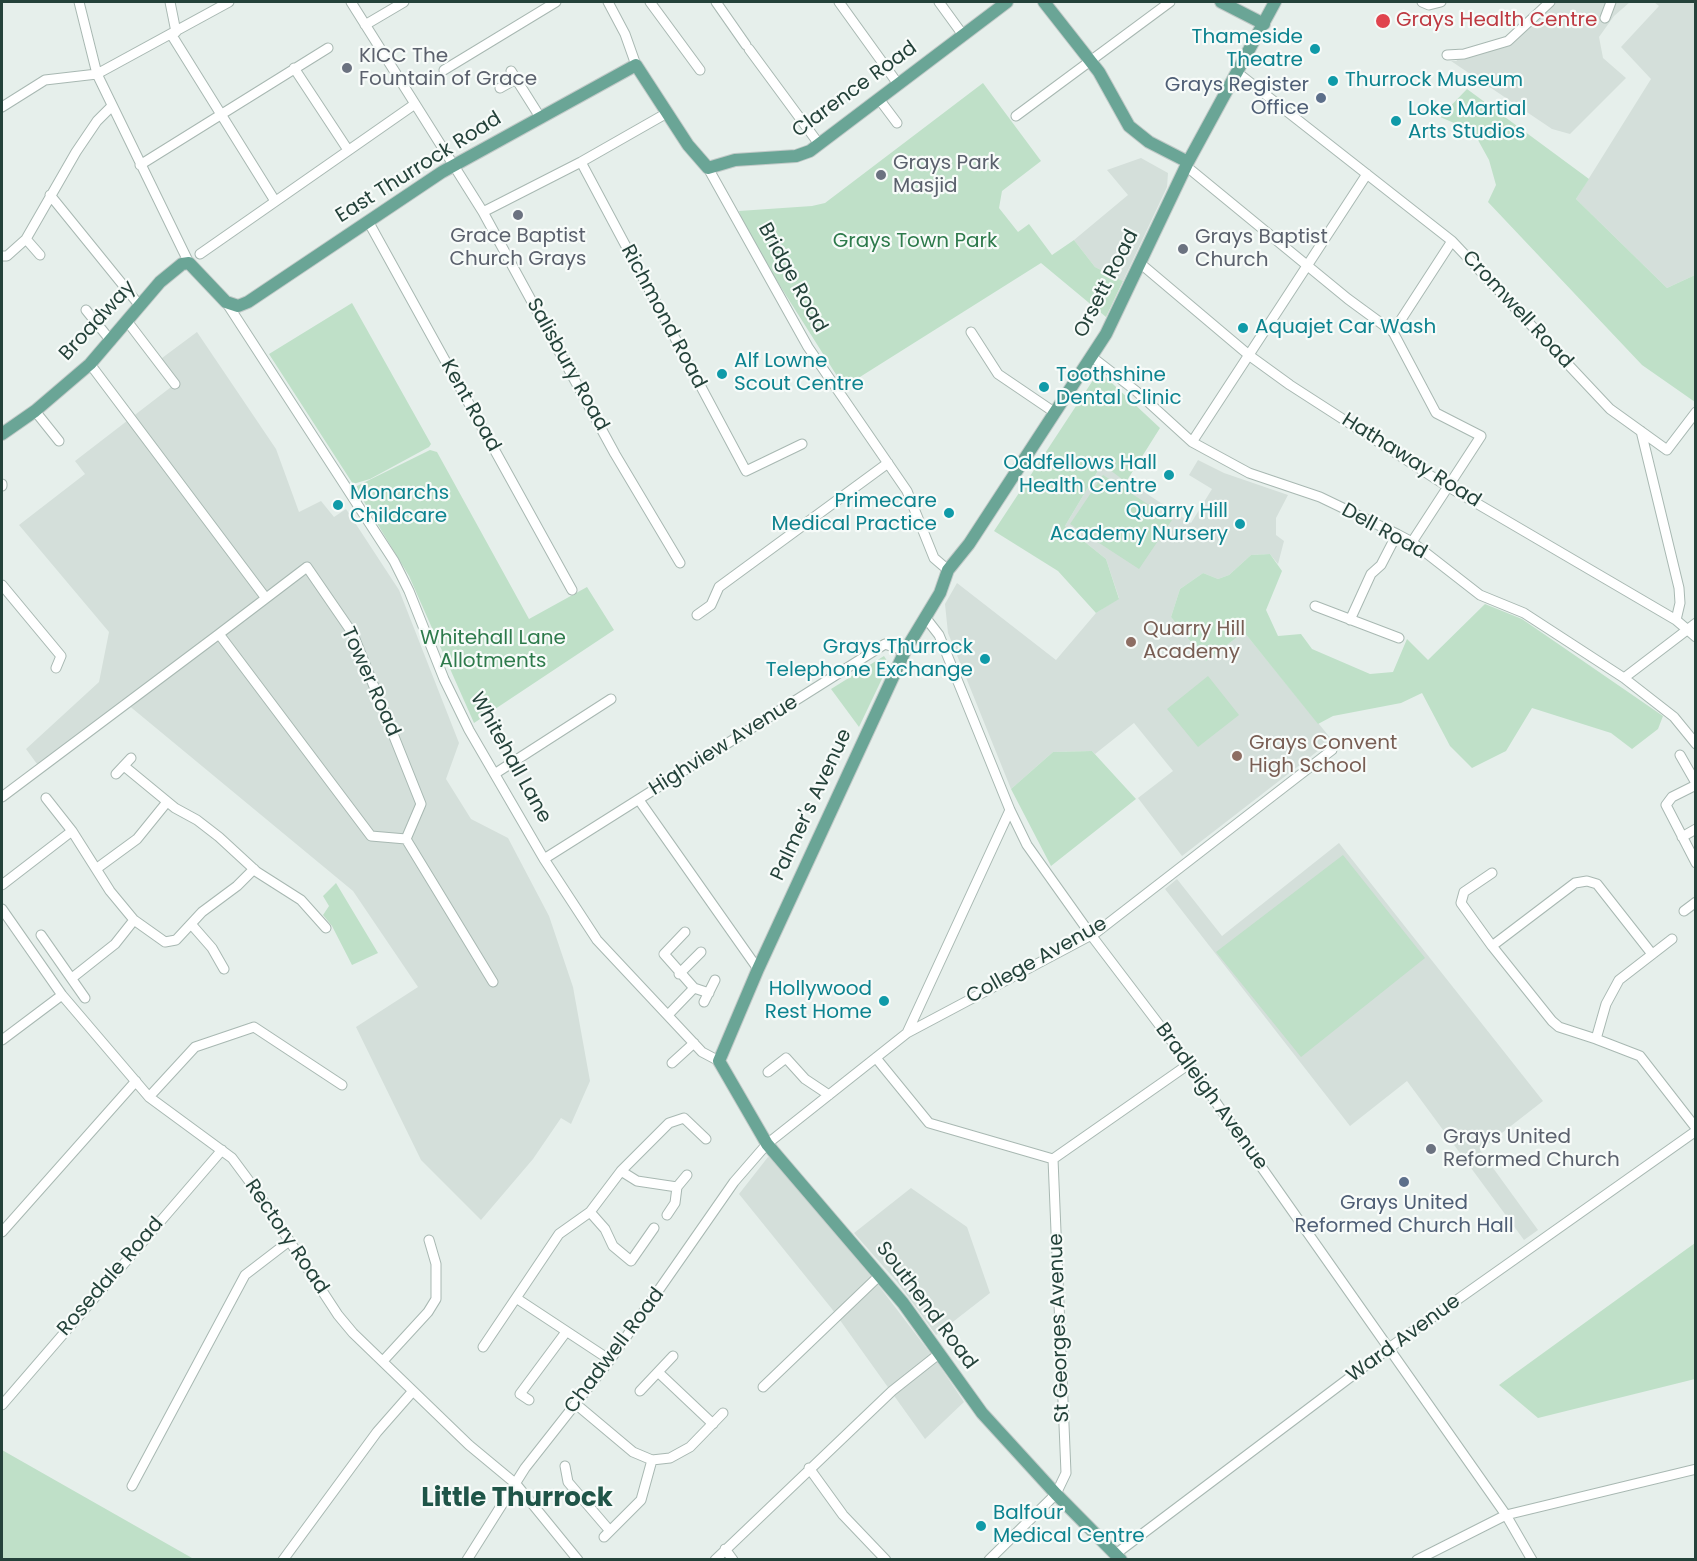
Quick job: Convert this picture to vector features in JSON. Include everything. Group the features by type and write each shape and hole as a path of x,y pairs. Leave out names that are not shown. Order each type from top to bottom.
{"main road":[{"name":"Clarence Road","path":"708,168 721,162 803,154 1007,2"},
{"path":"1044,2 1091,61 1129,126 1149,142 1187,164"},
{"path":"1221,2 1264,24"},
{"name":"Orsett Road","path":"948,570 969,544 1092,357 1142,264 1187,164 1275,2"},
{"name":"Bridge Road","path":"636,65 688,145 708,168"},
{"name":"East Thurrock Road","path":"226,302 238,306 248,302 453,166 636,65"},
{"name":"Whitehall Lane","path":"189,263 226,302"},
{"name":"Broadway","path":"5,432 35,411 90,364 160,282 182,264 189,263"},
{"name":"Palmer's Avenue","path":"719,1061 758,969 905,651 940,592 948,570"},
{"name":"Southend Road","path":"719,1061 767,1144 880,1275 940,1353 982,1413 1056,1494 1119,1556"}],"street":[{"path":"79,2 97,74 189,263"},
{"path":"170,2 173,33 219,114 275,201"},
{"path":"2,107 45,80 97,74 230,2"},
{"name":"Salisbury Road","path":"351,2 483,212 615,454 680,563"},
{"path":"365,25 404,2"},
{"path":"444,70 556,2"},
{"name":"Bridge Road","path":"608,2 625,34 636,65"},
{"path":"663,2 652,5 700,70"},
{"path":"716,2 819,144"},
{"path":"839,2 898,84"},
{"path":"939,2 963,35"},
{"path":"1016,117 1170,2"},
{"path":"1422,2 1429,5 1441,2"},
{"path":"1447,55 1464,54 1508,41 1550,2"},
{"path":"1605,18 1611,2"},
{"path":"140,165 328,48"},
{"path":"294,68 348,150"},
{"name":"Cromwell Road","path":"1238,73 1452,241 1610,409 1667,450 1695,412"},
{"path":"500,88 513,75 540,117"},
{"path":"879,99 897,123"},
{"path":"200,255 415,104"},
{"path":"2,256 7,256 26,239 97,121 112,106"},
{"path":"483,212 581,162 667,113"},
{"name":"Richmond Road","path":"581,162 746,471 802,444"},
{"path":"1187,164 1307,266 1393,332 1437,413 1481,436 1412,542"},
{"name":"Bridge Road","path":"708,168 808,347 907,491 934,558 948,570"},
{"path":"1192,442 1367,174"},
{"path":"51,195 140,306"},
{"name":"Kent Road","path":"368,221 572,590"},
{"path":"26,239 40,255"},
{"path":"1393,332 1452,241"},
{"name":"Hathaway Road","path":"1142,264 1250,356 1378,443 1676,620 1691,626 1695,637"},
{"name":"Whitehall Lane","path":"226,302 393,561 409,591 444,679 469,730 544,859 597,940 707,1057 719,1061"},
{"path":"86,310 111,341"},
{"path":"128,321 175,384"},
{"path":"971,332 998,374 1054,412"},
{"name":"Dell Road","path":"1092,357 1136,391 1192,442 1249,473 1320,497 1397,534 1412,542 1480,595 1524,613 1623,678 1674,717 1695,744"},
{"path":"90,364 265,597"},
{"path":"35,411 59,441"},
{"path":"1641,431 1679,588 1680,603 1676,620"},
{"path":"697,615 711,605 719,587 888,463"},
{"path":"1350,620 1371,573 1381,565 1397,534"},
{"name":"Tower Road","path":"2,797 307,567 353,634 421,804 406,839"},
{"path":"2,585 61,656 56,668"},
{"path":"1315,606 1399,638"},
{"name":"Bradleigh Avenue","path":"925,617 939,635 1010,810 1027,845 1091,935 1189,1064 1506,1515 1532,1560"},
{"path":"1623,678 1691,626"},
{"path":"219,634 371,836 406,839 493,982"},
{"name":"Highview Avenue","path":"544,859 885,644 905,651"},
{"path":"496,773 611,699"},
{"name":"College Avenue","path":"767,1144 907,1033 1091,935 1332,750"},
{"path":"1680,755 1695,784 1671,797 1666,805 1695,863"},
{"path":"116,774 131,758"},
{"path":"124,766 167,802 197,820 254,869 300,900 326,928"},
{"path":"46,798 134,920 165,942 176,940 254,869"},
{"path":"639,800 758,969"},
{"path":"96,869 137,839 167,802"},
{"path":"907,1033 1010,810"},
{"path":"1682,837 1695,830"},
{"path":"2,885 72,831"},
{"path":"1492,873 1464,892 1461,903 1552,1022 1559,1027 1640,1056 1695,1129"},
{"path":"1492,946 1575,884 1587,881 1597,884 1652,954"},
{"path":"1684,911 1695,902"},
{"name":"Rectory Road","path":"2,909 62,995 149,1097 232,1158 258,1193 338,1316 469,1445 516,1484 578,1560"},
{"path":"72,978 114,944 134,920"},
{"path":"191,924 212,948 224,969"},
{"path":"685,932 664,954 694,988 709,993"},
{"path":"41,935 85,998"},
{"path":"1596,1039 1613,990 1619,980 1672,939"},
{"path":"680,974 701,952"},
{"path":"704,1002 715,980"},
{"path":"668,1015 694,988"},
{"path":"2,1040 62,995"},
{"path":"149,1097 195,1047 254,1027 342,1085"},
{"path":"672,1064 694,1043"},
{"path":"768,1072 786,1058 805,1079 829,1095"},
{"path":"876,1058 929,1123 1053,1159 1189,1064"},
{"path":"2,1232 135,1081"},
{"path":"483,1347 560,1234 590,1212 621,1171 669,1123 684,1118 706,1139"},
{"name":"Ward Avenue","path":"1119,1556 1389,1348 1695,1129"},
{"name":"Chadwell Road","path":"467,1560 516,1484 557,1427 577,1405 610,1360 734,1182 767,1144"},
{"name":"Rosedale Road","path":"4,1398 222,1150"},
{"name":"St Georges Avenue","path":"1053,1159 1066,1473 1056,1494"},
{"path":"621,1171 638,1181 676,1187"},
{"path":"667,1215 675,1203 676,1187 687,1175"},
{"path":"590,1212 605,1229 613,1246 631,1261"},
{"path":"624,1271 654,1228"},
{"path":"383,1361 428,1312 436,1299 438,1285 436,1264 429,1240"},
{"path":"132,1486 245,1275 288,1242"},
{"path":"763,1387 880,1275"},
{"path":"516,1298 610,1360"},
{"path":"520,1394 566,1332"},
{"path":"715,1560 892,1391 940,1353"},
{"path":"640,1391 673,1356"},
{"path":"659,1373 713,1424"},
{"path":"511,1388 529,1400"},
{"path":"283,1560 376,1432 413,1391"},
{"path":"577,1405 633,1452 652,1460 670,1458 690,1447 723,1413"},
{"path":"565,1466 568,1482 607,1534 641,1500 652,1460"},
{"path":"809,1468 843,1515 886,1560"},
{"path":"1417,1560 1506,1515 1695,1469"},
{"path":"989,1560 1056,1494"},
{"path":"725,1549 733,1560"}],"shaded area":[{"path":"1543,2 1630,2 1614,16 1599,37 1603,58 1626,78 1570,134 1552,129 1451,61 1457,61 1454,53 1505,38"},
{"path":"1654,2 1695,2 1695,275 1667,288 1576,199 1651,79 1621,47 1659,6"},
{"path":"1141,158 1168,173 1167,187 1123,281 1095,267 1074,240 1128,195 1107,170"},
{"path":"197,332 276,449 299,512 321,501 334,517 346,509 399,590 459,743 446,779 471,819 508,838 549,916 573,987 590,1081 571,1124 561,1118 533,1159 481,1220 421,1160 356,1027 418,987 353,891 127,704 40,768 26,749 99,682 109,632 19,525 85,474 75,461 175,384 158,361"},
{"path":"1198,460 1224,473 1288,495 1276,518 1276,535 1284,541 1278,564 1270,554 1251,555 1229,575 1218,579 1203,573 1180,589 1171,617 1206,661 1244,632 1332,740 1182,856 1138,798 1173,771 1134,723 1095,754 1092,751 1053,752 1011,789 948,633 945,604 957,583 1056,660 1096,613 1119,598 1106,559 1065,526 1102,464 1191,523 1212,489 1189,475"},
{"path":"1339,843 1543,1101 1480,1150 1538,1230 1524,1240 1407,1081 1350,1126 1165,889 1177,879 1222,936"},
{"path":"768,1157 773,1159 879,1286 937,1362 964,1402 925,1439 832,1309 739,1194"},
{"path":"911,1188 967,1227 990,1293 936,1335 898,1283 854,1233"}],"green space":[{"name":"Grays Town Park","path":"983,83 1041,161 1002,191 999,208 1018,232 1029,224 1052,255 1074,240 1095,267 1123,281 1106,317 1041,263 844,387 746,232 739,211 825,203"},
{"path":"1467,89 1589,179 1576,199 1667,288 1695,275 1695,402 1642,365 1488,202 1496,185 1489,160 1473,131 1440,117"},
{"path":"352,303 431,444 370,479 353,484 269,354"},
{"path":"1099,371 1160,428 1126,482 1102,464 1065,526 1106,559 1119,599 1096,613 1058,571 994,531"},
{"name":"Whitehall Lane Allotments","path":"430,450 437,452 529,619 587,587 614,630 474,723 409,576 355,487"},
{"path":"1103,475 1172,520 1139,569 1070,524"},
{"path":"1270,554 1282,571 1266,610 1278,636 1301,634 1312,649 1370,674 1393,672 1407,639 1428,660 1485,604 1522,619 1663,716 1658,729 1632,749 1611,733 1532,708 1506,751 1472,768 1450,746 1422,693 1401,703 1333,716 1318,724 1244,632 1206,661 1171,617 1180,589 1203,573 1218,579 1229,575 1251,555"},
{"path":"884,656 889,664 859,727 831,689"},
{"path":"1208,676 1239,715 1198,747 1167,709"},
{"path":"1092,751 1136,799 1051,866 1011,789 1053,752"},
{"path":"1343,855 1425,958 1301,1057 1216,952"},
{"path":"336,883 378,953 352,965 332,926 323,915 329,906 323,896"},
{"path":"1695,1243 1695,1379 1538,1418 1499,1385"},
{"path":"2,1450 192,1558 2,1559"}],"place":[{"name":"Grays Health Centre","path":"1383,21"},
{"name":"Thameside Theatre","path":"1315,49"},
{"name":"KICC The Fountain of Grace","path":"347,68"},
{"name":"Thurrock Museum","path":"1333,81"},
{"name":"Grays Register Office","path":"1321,98"},
{"name":"Loke Martial Arts Studios","path":"1396,121"},
{"name":"Grays Park Masjid","path":"881,175"},
{"name":"Grace Baptist Church Grays","path":"518,215"},
{"name":"Grays Baptist Church","path":"1183,249"},
{"name":"Aquajet Car Wash","path":"1243,328"},
{"name":"Alf Lowne Scout Centre","path":"722,374"},
{"name":"Toothshine Dental Clinic","path":"1044,387"},
{"name":"Oddfellows Hall Health Centre","path":"1169,475"},
{"name":"Monarchs Childcare","path":"338,505"},
{"name":"Primecare Medical Practice","path":"949,513"},
{"name":"Quarry Hill Academy Nursery","path":"1240,524"},
{"name":"Quarry Hill Academy","path":"1131,642"},
{"name":"Grays Thurrock Telephone Exchange","path":"985,659"},
{"name":"Grays Convent High School","path":"1237,756"},
{"name":"Hollywood Rest Home","path":"884,1001"},
{"name":"Grays United Reformed Church","path":"1431,1149"},
{"name":"Grays United Reformed Church Hall","path":"1404,1182"},
{"name":"Balfour Medical Centre","path":"981,1526"}],"district":[{"name":"Little Thurrock","path":"517,1499"}]}
